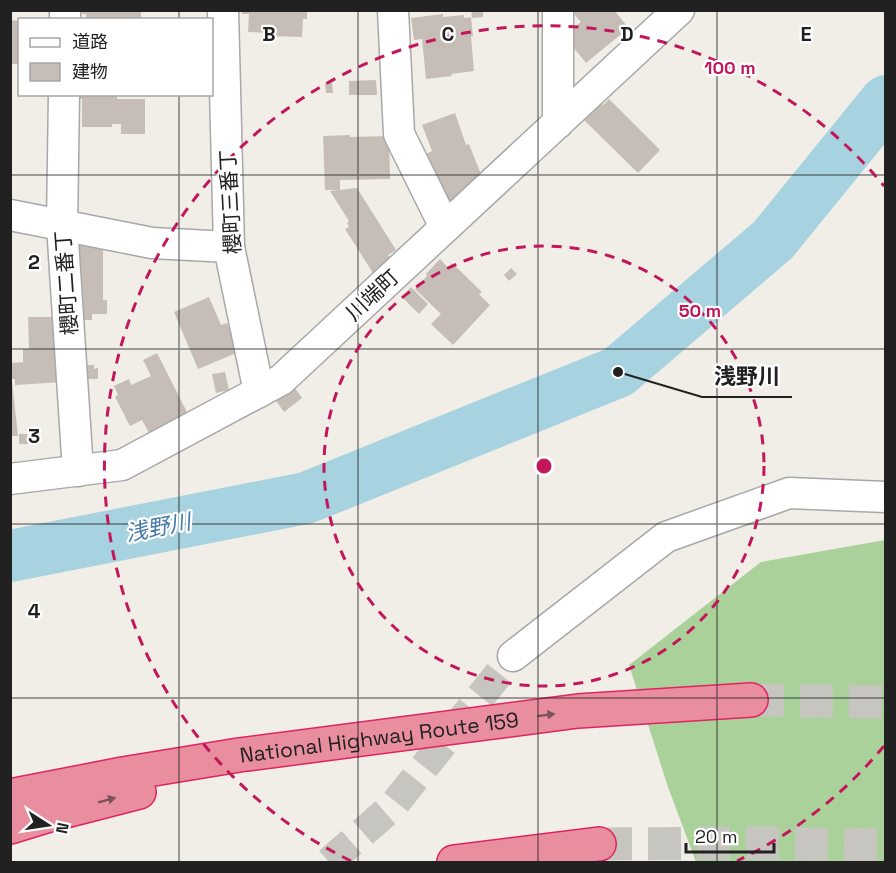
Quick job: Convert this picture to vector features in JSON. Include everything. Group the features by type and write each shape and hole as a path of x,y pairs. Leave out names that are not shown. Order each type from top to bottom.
{"highway":[{"name":"National Highway Route 159","path":"10,796 239,755 578,711 751,700"},
{"path":"10,827 172,783 447,728"},
{"path":"435,862 464,861 598,844"}],"street":[{"name":"櫻町三番丁","path":"223,10 229,247 259,392"},
{"path":"393,10 399,134 445,227"},
{"path":"558,10 558,123"},
{"name":"川端町","path":"10,479 122,465 281,380 679,10"},
{"name":"櫻町二番丁","path":"64,96 62,225 78,471"},
{"path":"10,215 152,243 229,247"},
{"path":"513,656 666,537 789,493 885,497"}],"green space":[{"path":"885,540 885,862 696,862 668,787 629,665 761,562"}],"building":[{"path":"82,10 141,10 141,18 86,18 86,14 82,14"},
{"path":"242,10 307,10 307,19 303,19 302,37 270,36 270,33 248,32 249,14 242,14"},
{"path":"471,10 483,10 483,17 472,18"},
{"path":"573,10 614,10 635,36 628,43 620,35 586,63 564,36 581,22 572,12"},
{"path":"443,14 443,17 464,15 464,18 471,17 474,71 426,79 422,39 414,40 411,18"},
{"path":"10,20 18,21 18,64 10,64"},
{"path":"376,80 377,95 349,95 349,81"},
{"path":"325,83 332,83 333,93 326,93"},
{"path":"78,96 117,96 117,99 145,99 145,134 121,134 121,124 112,124 112,127 82,127 82,99 78,99"},
{"path":"609,99 660,150 638,173 584,120 601,103 603,105"},
{"path":"455,113 466,145 469,144 484,182 442,210 424,155 432,151 422,125"},
{"path":"350,135 350,137 389,136 390,179 340,180 340,190 325,190 323,136"},
{"path":"357,188 396,250 388,255 391,261 373,273 345,229 349,227 347,223 349,221 330,191"},
{"path":"68,237 103,245 103,300 107,300 107,314 92,314 92,320 76,320"},
{"path":"440,259 448,268 452,263 482,292 479,294 490,305 453,345 431,324 441,314 415,289"},
{"path":"511,268 517,274 509,281 504,275"},
{"path":"411,287 428,304 419,314 402,297"},
{"path":"209,297 221,325 227,323 239,352 198,369 174,312"},
{"path":"28,317 57,317 63,382 15,385 15,379 10,379 10,363 23,362 23,349 29,349"},
{"path":"157,353 188,414 149,433 142,420 130,426 115,397 118,395 114,386 129,379 131,385 151,376 143,360"},
{"path":"80,365 94,365 94,369 98,368 98,379 80,379"},
{"path":"225,372 229,390 216,393 212,374"},
{"path":"10,381 12,381 18,436 10,436"},
{"path":"292,384 302,398 284,412 274,398"},
{"path":"19,434 27,434 28,444 19,444"}],"waterway":[{"name":"浅野川","path":"10,556 306,498 618,372 773,240 886,101"}],"tunnel":[{"path":"329,862 393,806 513,656"},
{"path":"751,700 886,702"},
{"path":"599,844 886,845"}],"place":[{"name":"浅野川","path":"618,372"}]}
